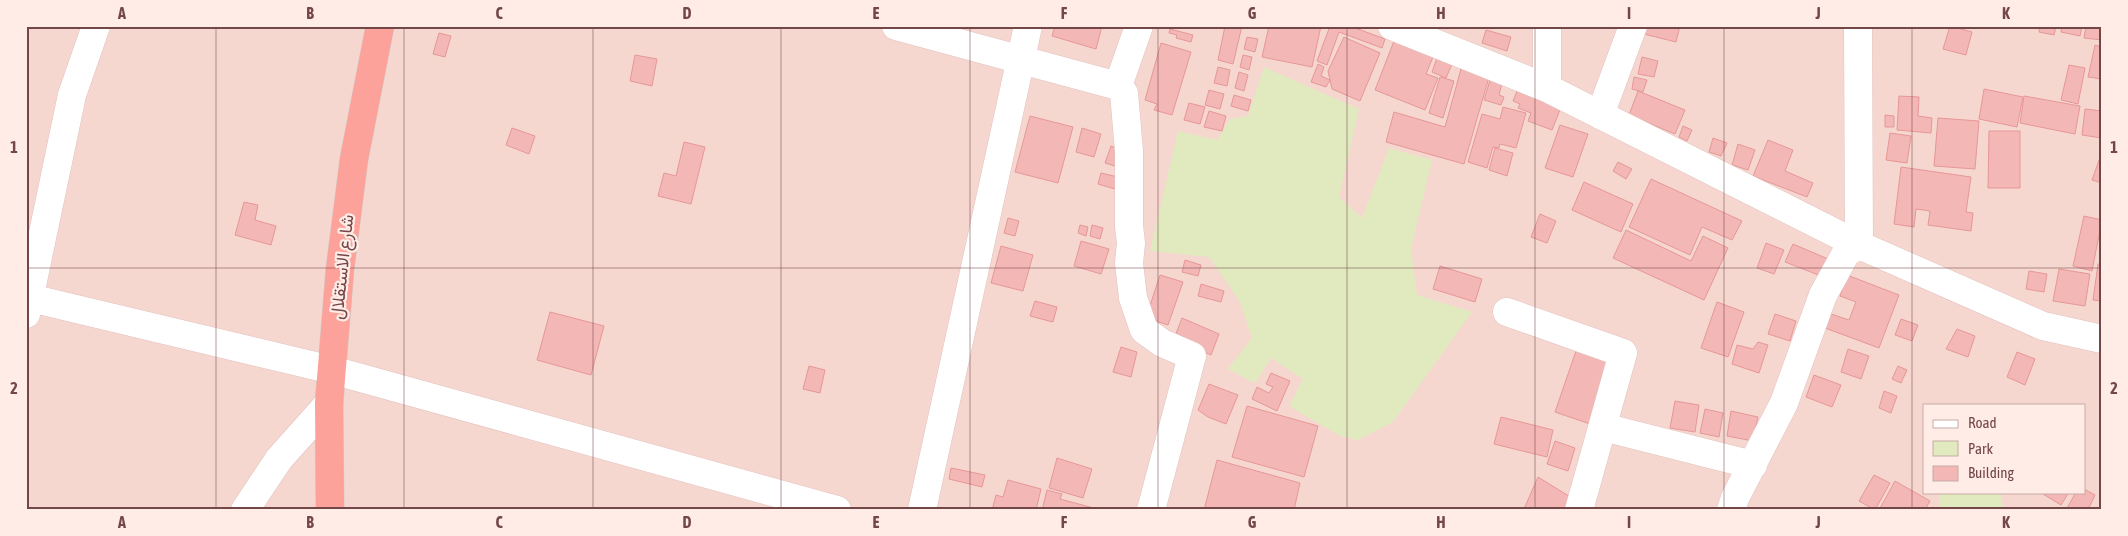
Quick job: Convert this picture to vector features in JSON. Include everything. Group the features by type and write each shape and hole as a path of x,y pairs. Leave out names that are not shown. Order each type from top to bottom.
{"highway":[{"name":"شارع الاستقلال","path":"330,510 329,403 340,269 354,159 380,26"}],"street":[{"path":"96,26 72,95 28,303 332,370 837,510"},
{"path":"896,26 1118,86 1124,93 1129,151 1129,226 1131,243 1129,263 1133,298 1144,330 1162,343 1192,356 1151,510"},
{"path":"922,510 1028,26"},
{"path":"1118,86 1139,26"},
{"path":"1392,26 1547,88 1859,245 2043,326 2102,339"},
{"path":"1547,26 1547,88"},
{"path":"1600,115 1633,26"},
{"path":"1858,26 1859,245"},
{"path":"1731,510 1784,403 1823,295 1846,253 1859,245"},
{"path":"1507,312 1623,352 1579,510"},
{"path":"245,510 279,459 329,403"},
{"path":"1603,427 1753,465"}],"shaded area":[{"path":"26,26 2102,26 2102,510 26,510"}],"green space":[{"path":"1264,67 1359,109 1339,197 1362,218 1389,148 1432,160 1411,249 1417,295 1472,312 1393,422 1358,440 1340,436 1289,406 1303,379 1271,358 1255,383 1228,369 1252,338 1240,302 1209,257 1150,251 1178,131 1217,140 1230,119 1248,116"},
{"path":"1940,494 2001,494 2003,510 1939,510"}],"building":[{"path":"1055,26 1102,26 1096,49 1052,36"},
{"path":"1225,26 1242,26 1233,64 1218,60"},
{"path":"1269,26 1321,26 1312,67 1262,57"},
{"path":"1330,26 1350,26 1385,39 1382,48 1339,32 1327,65 1317,61"},
{"path":"1646,26 1680,26 1676,42 1644,34"},
{"path":"1950,26 1972,32 1966,55 1943,49"},
{"path":"2040,26 2056,26 2054,35 2039,32"},
{"path":"2062,26 2082,26 2080,36 2061,32"},
{"path":"2086,26 2102,26 2102,40 2084,38"},
{"path":"1170,29 1193,35 1191,42 1176,38 1177,35 1169,33"},
{"path":"1486,30 1511,37 1507,51 1482,43"},
{"path":"439,33 451,36 445,57 433,54"},
{"path":"1247,37 1258,39 1255,52 1244,49"},
{"path":"1344,37 1380,53 1360,101 1332,89 1328,71"},
{"path":"1394,41 1433,57 1426,74 1438,78 1425,110 1375,90"},
{"path":"1161,43 1191,52 1172,115 1154,110 1157,104 1145,100"},
{"path":"2095,45 2102,47 2102,79 2088,77"},
{"path":"635,55 657,59 652,86 630,81"},
{"path":"1243,55 1252,57 1249,70 1240,67"},
{"path":"1642,57 1658,61 1654,77 1638,74"},
{"path":"1437,58 1452,64 1446,78 1432,72"},
{"path":"1318,64 1324,67 1321,76 1330,80 1326,87 1311,82"},
{"path":"2069,65 2085,68 2078,104 2061,100"},
{"path":"1218,67 1230,70 1227,86 1214,83"},
{"path":"1461,69 1489,77 1464,164 1386,142 1394,112 1445,127"},
{"path":"1239,72 1248,75 1244,91 1235,88"},
{"path":"1440,77 1454,81 1443,118 1429,113"},
{"path":"1634,77 1647,80 1643,92 1632,89"},
{"path":"1490,80 1502,83 1499,95 1504,97 1501,105 1484,100"},
{"path":"1984,89 2023,97 2017,127 1979,119"},
{"path":"1209,90 1224,94 1220,109 1205,105"},
{"path":"1517,91 1561,107 1552,130 1528,121 1531,113 1518,108 1520,104 1513,101"},
{"path":"1638,91 1685,110 1675,134 1629,115"},
{"path":"1234,95 1251,100 1248,111 1231,106"},
{"path":"1899,96 1919,97 1918,116 1932,118 1931,133 1897,130"},
{"path":"2024,96 2080,106 2075,134 2020,123"},
{"path":"1189,103 1205,107 1200,124 1184,120"},
{"path":"1503,107 1526,113 1516,148 1500,144 1499,148 1493,147 1487,168 1468,162 1482,114 1500,119"},
{"path":"2085,109 2102,111 2102,138 2082,135"},
{"path":"1209,111 1226,116 1222,131 1204,127"},
{"path":"1885,115 1894,116 1894,127 1885,127"},
{"path":"1030,116 1073,127 1058,183 1015,172"},
{"path":"1938,118 1979,121 1975,169 1934,166"},
{"path":"1560,125 1588,134 1573,177 1545,168"},
{"path":"1683,126 1692,130 1687,141 1679,137"},
{"path":"512,128 535,136 529,154 506,145"},
{"path":"1082,128 1101,134 1094,157 1076,152"},
{"path":"1989,131 2020,131 2020,188 1988,188"},
{"path":"1890,133 1911,136 1907,163 1886,160"},
{"path":"1713,138 1727,143 1721,156 1709,152"},
{"path":"1768,140 1793,150 1785,171 1813,183 1807,197 1753,176"},
{"path":"684,142 705,147 691,204 658,196 664,173 676,176"},
{"path":"1738,144 1755,150 1748,170 1732,165"},
{"path":"1111,146 1121,150 1115,166 1105,163"},
{"path":"1495,148 1513,153 1507,176 1489,170"},
{"path":"2102,152 2102,183 2092,180"},
{"path":"1618,162 1632,169 1626,179 1613,171"},
{"path":"1901,167 1971,177 1966,212 1973,213 1971,231 1928,225 1930,211 1916,209 1914,227 1894,224"},
{"path":"1101,173 1118,177 1115,189 1098,184"},
{"path":"1651,179 1742,221 1732,240 1702,227 1690,255 1629,227"},
{"path":"1584,182 1633,204 1621,232 1572,210"},
{"path":"244,202 258,205 255,220 276,226 271,245 235,235"},
{"path":"1540,214 1556,221 1547,243 1531,237"},
{"path":"2084,216 2102,220 2092,271 2073,266"},
{"path":"1008,218 1019,221 1015,236 1004,233"},
{"path":"1080,225 1088,227 1086,236 1078,233"},
{"path":"1092,225 1103,228 1100,239 1090,236"},
{"path":"1626,230 1691,261 1703,236 1728,248 1704,300 1613,258"},
{"path":"1081,241 1109,249 1101,274 1074,266"},
{"path":"1766,243 1784,250 1774,274 1757,268"},
{"path":"1793,244 1828,259 1821,276 1785,262"},
{"path":"1001,246 1033,255 1023,291 991,283"},
{"path":"1185,260 1201,265 1198,276 1182,272"},
{"path":"2098,264 2102,264 2102,301 2093,300"},
{"path":"1440,266 1482,279 1475,302 1433,289"},
{"path":"2059,269 2090,274 2085,306 2053,301"},
{"path":"2029,271 2047,274 2044,292 2026,289"},
{"path":"1160,275 1183,282 1168,325 1146,318"},
{"path":"1847,275 1899,295 1879,348 1825,328 1831,314 1849,320 1856,302 1840,296"},
{"path":"1201,284 1224,291 1221,302 1198,296"},
{"path":"1035,301 1057,307 1053,322 1030,316"},
{"path":"1717,302 1744,312 1728,357 1701,348"},
{"path":"550,312 604,326 591,375 537,360"},
{"path":"1775,314 1796,321 1790,341 1768,334"},
{"path":"1182,318 1219,334 1211,355 1174,339"},
{"path":"1901,319 1918,325 1912,341 1895,335"},
{"path":"1957,329 1975,336 1968,357 1946,349"},
{"path":"1758,342 1768,345 1759,373 1732,364 1737,345 1753,349"},
{"path":"1121,347 1137,352 1131,377 1113,372"},
{"path":"1848,349 1869,356 1861,379 1841,372"},
{"path":"1576,351 1610,363 1590,424 1555,412"},
{"path":"2017,352 2035,359 2025,385 2007,377"},
{"path":"809,366 825,370 820,393 803,389"},
{"path":"1898,366 1907,370 1901,383 1892,379"},
{"path":"1271,373 1290,381 1277,411 1252,399 1257,387 1269,393 1273,387 1266,384"},
{"path":"1814,375 1841,385 1832,407 1806,397"},
{"path":"1209,384 1238,395 1226,424 1208,417 1198,410"},
{"path":"1884,391 1897,396 1891,413 1879,408"},
{"path":"1675,401 1699,405 1695,432 1670,428"},
{"path":"1247,406 1318,426 1304,477 1232,457"},
{"path":"1705,409 1723,413 1719,437 1700,433"},
{"path":"1731,411 1758,417 1753,441 1727,436"},
{"path":"1501,417 1553,430 1547,457 1494,444"},
{"path":"1555,441 1575,448 1568,471 1547,464"},
{"path":"1057,458 1092,469 1083,498 1049,488"},
{"path":"1217,460 1300,483 1294,510 1204,510"},
{"path":"951,468 985,475 982,487 949,479"},
{"path":"1874,475 1890,483 1875,510 1859,501"},
{"path":"1538,477 1572,498 1566,510 1524,509"},
{"path":"1008,480 1041,489 1036,510 992,510 996,495 1003,497"},
{"path":"1895,481 1930,501 1925,510 1879,510"},
{"path":"1047,490 1062,494 1060,499 1101,510 1042,510"},
{"path":"2086,490 2095,495 2088,510 2066,510 2075,494 2086,494"},
{"path":"2043,494 2068,494 2061,505"}]}
